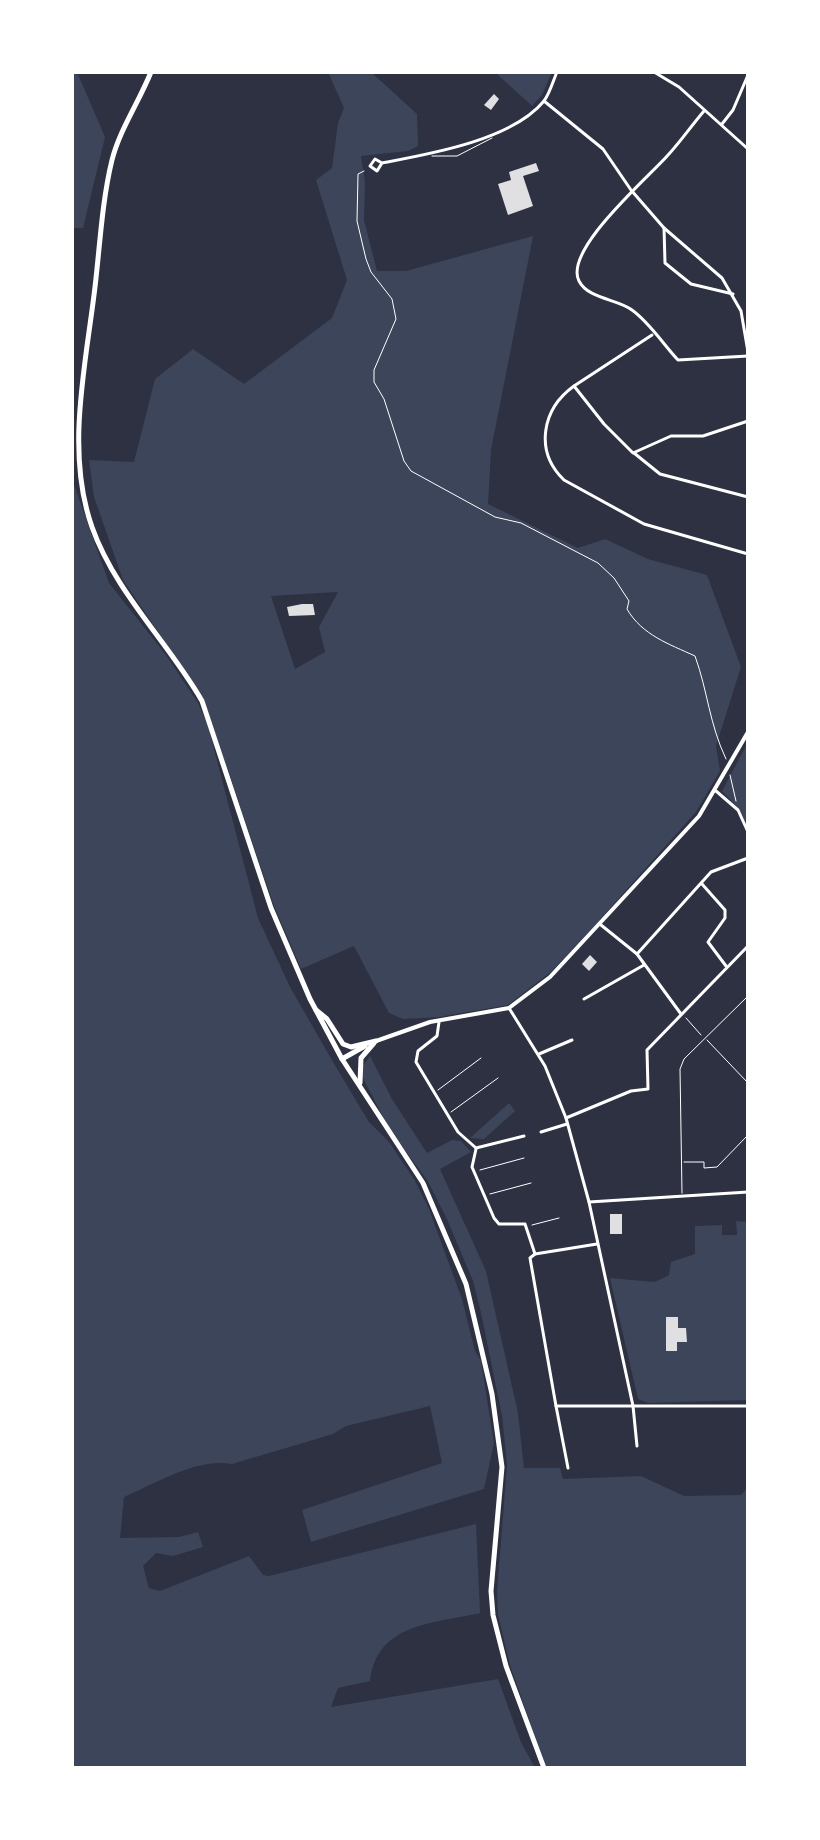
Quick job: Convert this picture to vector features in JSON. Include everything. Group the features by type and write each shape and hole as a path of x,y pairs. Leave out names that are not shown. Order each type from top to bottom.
{"main road":[{"path":"151,72 119,136 106,191 80,416 80,470 85,499 106,558 185,672 213,725 271,908 314,1008 360,1088 423,1183 466,1284 492,1394 502,1467 491,1591 493,1615 506,1666 544,1768"},
{"path":"314,1008 327,1019 343,1044 351,1047 376,1041"},
{"path":"342,1059 376,1041"},
{"path":"360,1088 361,1058 376,1041"}],"street":[{"path":"382,163 379,170 370,168 372,160 382,163 430,154 519,123 544,101 557,72"},
{"path":"654,72 748,149"},
{"path":"663,77 667,72"},
{"path":"721,125 745,91 748,75"},
{"path":"544,101 603,149 631,190 664,228 700,255 733,294 741,311 748,354 678,360 631,308 586,289 578,280 577,265 583,251 631,190 668,156 704,111"},
{"path":"664,228 665,263 691,284 733,294"},
{"path":"654,334 574,386 552,408 544,432 554,471 564,480 644,524 748,554"},
{"path":"574,386 604,424 660,474 748,497"},
{"path":"633,453 671,436 703,436 748,421"},
{"path":"376,1041 440,1019 509,1008 550,977 699,816 748,732"},
{"path":"716,791 738,810 748,832"},
{"path":"637,954 718,868 748,858"},
{"path":"702,884 725,910 725,918 708,942 726,966"},
{"path":"601,925 637,954 681,1014"},
{"path":"566,1118 631,1091 648,1089 647,1050 748,946"},
{"path":"584,999 644,965"},
{"path":"509,1008 539,1054 566,1118 589,1202 633,1406 637,1446"},
{"path":"440,1019 437,1036 415,1056 433,1094 476,1148"},
{"path":"539,1054 572,1040"},
{"path":"541,1132 567,1124"},
{"path":"476,1148 524,1136"},
{"path":"476,1148 472,1159 474,1172 499,1224 522,1222 535,1254"},
{"path":"589,1202 748,1192"},
{"path":"568,1468 538,1321 530,1258 535,1254 597,1244"},
{"path":"556,1406 748,1406"}],"lane":[{"path":"430,154 434,158 457,156 492,140 493,134"},
{"path":"682,1196 680,1069 684,1059 748,996"},
{"path":"742,1002 748,1002"},
{"path":"705,1038 748,1083"},
{"path":"681,1162 704,1162 704,1168 717,1167 748,1135"}],"path":[{"path":"370,168 358,174 357,221 371,272 392,299 396,319 374,370 374,382 392,420 404,461 411,471 495,517 521,523 598,563 614,578 629,601 627,609 633,620 651,635 695,656 704,680 710,725 728,765 738,810"},
{"path":"681,1014 705,1038"},
{"path":"433,1094 481,1058"},
{"path":"447,1115 498,1078"},
{"path":"474,1172 524,1158"},
{"path":"484,1196 531,1183"},
{"path":"526,1227 559,1218"}],"shaded area":[{"path":"72,72 77,72 105,137 83,228 72,228"},
{"path":"328,72 371,72 417,114 418,146 408,151 361,156 365,182 364,220 377,271 406,271 533,236 491,450 488,504 578,548 605,539 648,559 707,575 741,667 716,746 720,771 696,812 552,971 508,1005 439,1017 403,1019 389,1013 354,946 301,969 274,906 204,700 123,580 94,497 89,460 134,462 155,379 193,349 244,384 332,318 347,280 316,180 332,168 338,123 344,108","holes":["338,592 319,627 325,652 295,669 271,596"]},
{"path":"552,72 542,95 532,106 497,74"},
{"path":"72,479 109,583 166,655 198,703 208,726 258,918 290,987 369,1122 389,1142 414,1179 429,1209 462,1299 475,1351 481,1361 494,1443 484,1489 311,1542 302,1510 442,1463 430,1406 346,1426 333,1434 232,1464 191,1468 124,1497 120,1538 179,1537 198,1532 203,1547 173,1556 156,1553 143,1566 149,1588 160,1591 249,1556 263,1575 269,1576 476,1524 480,1613 426,1624 395,1637 383,1647 370,1681 338,1688 331,1707 498,1679 521,1742 535,1768 72,1768"},
{"path":"748,742 748,828 739,809 722,791"},
{"path":"370,1056 392,1099 427,1153 452,1140 461,1141 471,1152 440,1169 486,1271 518,1413 524,1468 560,1468 563,1479 641,1476 684,1496 741,1495 748,1487 748,1768 546,1768 510,1665 498,1615 497,1591 507,1465 502,1416 481,1313 473,1281 446,1217 427,1180 389,1129 363,1078 363,1066"},
{"path":"509,1103 515,1111 484,1139 470,1138"},
{"path":"736,1221 748,1222 748,1400 648,1403 638,1399 610,1278 655,1282 669,1275 671,1262 695,1254 695,1226 722,1225 722,1235 737,1235"}],"building":[{"path":"494,94 499,99 491,110 484,105"},
{"path":"536,163 539,171 523,176 533,206 508,215 498,184 511,180 509,172"},
{"path":"313,604 315,615 289,616 287,607"},
{"path":"590,955 597,962 589,971 582,964"},
{"path":"610,1214 622,1214 622,1234 610,1234"},
{"path":"666,1317 678,1317 678,1328 686,1328 687,1342 677,1342 677,1351 666,1351"}]}
